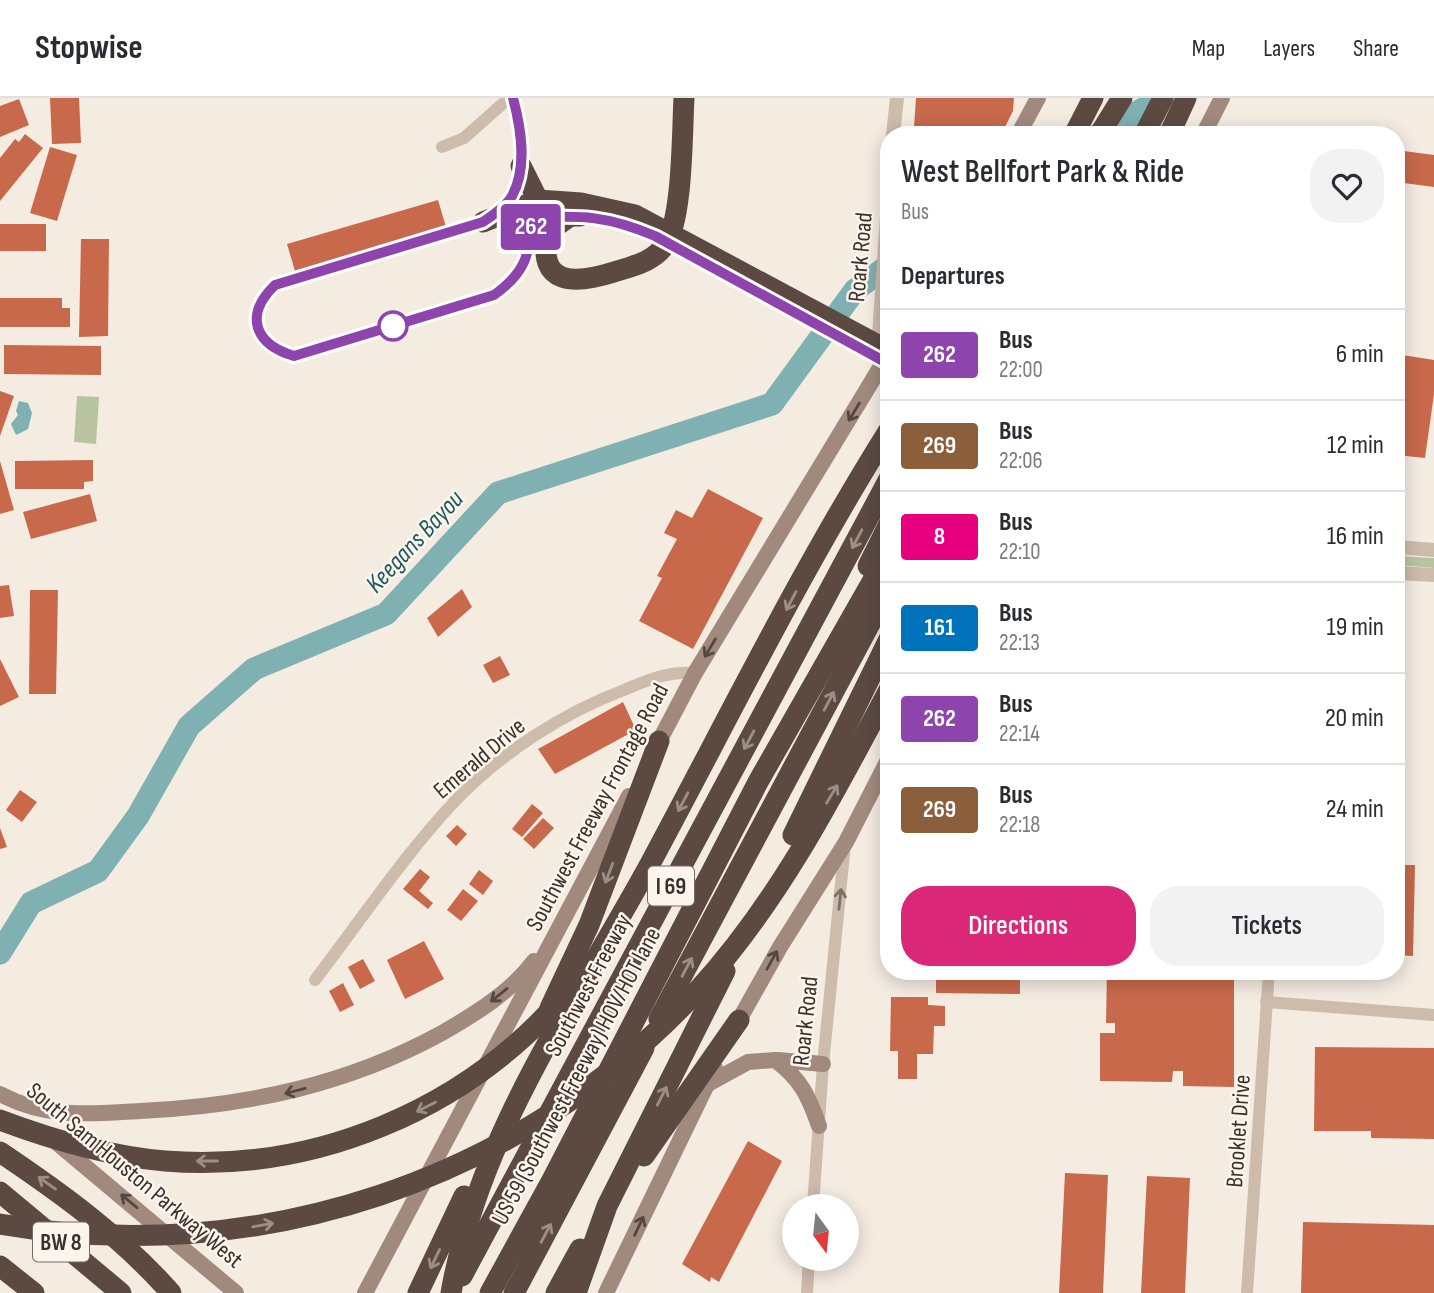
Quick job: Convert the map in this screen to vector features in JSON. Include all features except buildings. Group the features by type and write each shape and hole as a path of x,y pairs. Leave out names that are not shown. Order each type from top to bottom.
{"highway":[{"path":"571,216 548,232 544,251 552,271 562,279 586,280 640,264 654,257 666,244 670,234 671,153 681,98"},
{"path":"1079,126 1093,98"},
{"path":"1105,126 1122,98"},
{"path":"1115,126 1128,98"},
{"path":"1149,126 1163,98"},
{"path":"1173,126 1186,98"},
{"path":"521,166 535,209"},
{"path":"535,209 571,216 620,216 880,366"},
{"path":"483,222 535,209 620,216 661,226 880,347"},
{"path":"452,1293 469,1218 497,1142 542,1051 630,898 818,549 880,445"},
{"name":"Southwest Freeway","path":"452,1293 880,496"},
{"path":"805,697 826,646 880,541"},
{"name":"US 59 (Southwest Freeway) HOV/HOT lane","path":"490,1293 650,993 758,782 880,568"},
{"name":"I 69","path":"514,1293 880,605"},
{"path":"576,1293 607,1206 880,657"},
{"path":"0,1224 55,1233 172,1237 291,1220 349,1206 451,1169 555,1112 605,1076 668,1021 731,951 773,893 847,770 880,707"},
{"path":"418,1293 589,925 659,741"},
{"path":"0,1120 71,1144 166,1161 263,1158 328,1145 397,1121 478,1076 532,1031 596,958"},
{"path":"556,1293 583,1244 739,1020"},
{"path":"0,1152 135,1254 171,1293"},
{"name":"BW 8","path":"0,1192 121,1293"},
{"name":"BW 8","path":"0,1266 34,1293"}],"main road":[{"path":"1022,126 1038,98"},
{"path":"1208,126 1222,98"},
{"name":"Southwest Freeway Frontage Road","path":"365,1293 695,674 880,373"},
{"path":"608,1291 739,1020 779,947 846,842 880,776"},
{"path":"0,1096 36,1110 78,1114 238,1103 306,1088 382,1063 468,1018 525,972 560,925"},
{"path":"706,1085 748,1062 775,1060 823,1064"},
{"path":"775,1060 793,1073 808,1092 819,1126"},
{"name":"South Sam Houston Parkway West","path":"0,1096 236,1293"}],"street":[{"path":"442,147 464,138 509,98"},
{"path":"894,126 897,98"},
{"name":"Roark Road","path":"880,293 880,338"},
{"path":"1405,548 1434,550"},
{"path":"1405,574 1434,576"},
{"name":"Emerald Drive","path":"315,980 413,851 457,799 500,763 564,717 610,695 679,672 695,674"},
{"name":"Roark Road","path":"814,1194 823,1064 846,842"},
{"name":"Brooklet Drive","path":"1247,1293 1268,980"},
{"path":"1266,1002 1434,1015"},
{"path":"807,1293 808,1271"}],"green space":[{"path":"77,396 99,397 96,444 74,442"},
{"path":"1405,556 1434,558 1434,568 1405,566"}],"water":[{"path":"19,401 28,403 32,413 28,429 16,435 11,424 18,415 16,411"}],"waterway":[{"name":"Keegans Bayou","path":"1114,126 1162,98"},
{"name":"Keegans Bayou","path":"0,953 31,903 98,871 138,816 189,726 254,669 386,614 498,493 772,404 855,290 880,272"}],"bus line":[{"name":"262","path":"513,98 521,128 521,166 512,196 503,207 483,222 275,285 259,300 256,319 262,339 274,351 294,356 494,295 513,282 524,264 531,240 532,218 571,216 618,220 655,236 880,359"}]}
